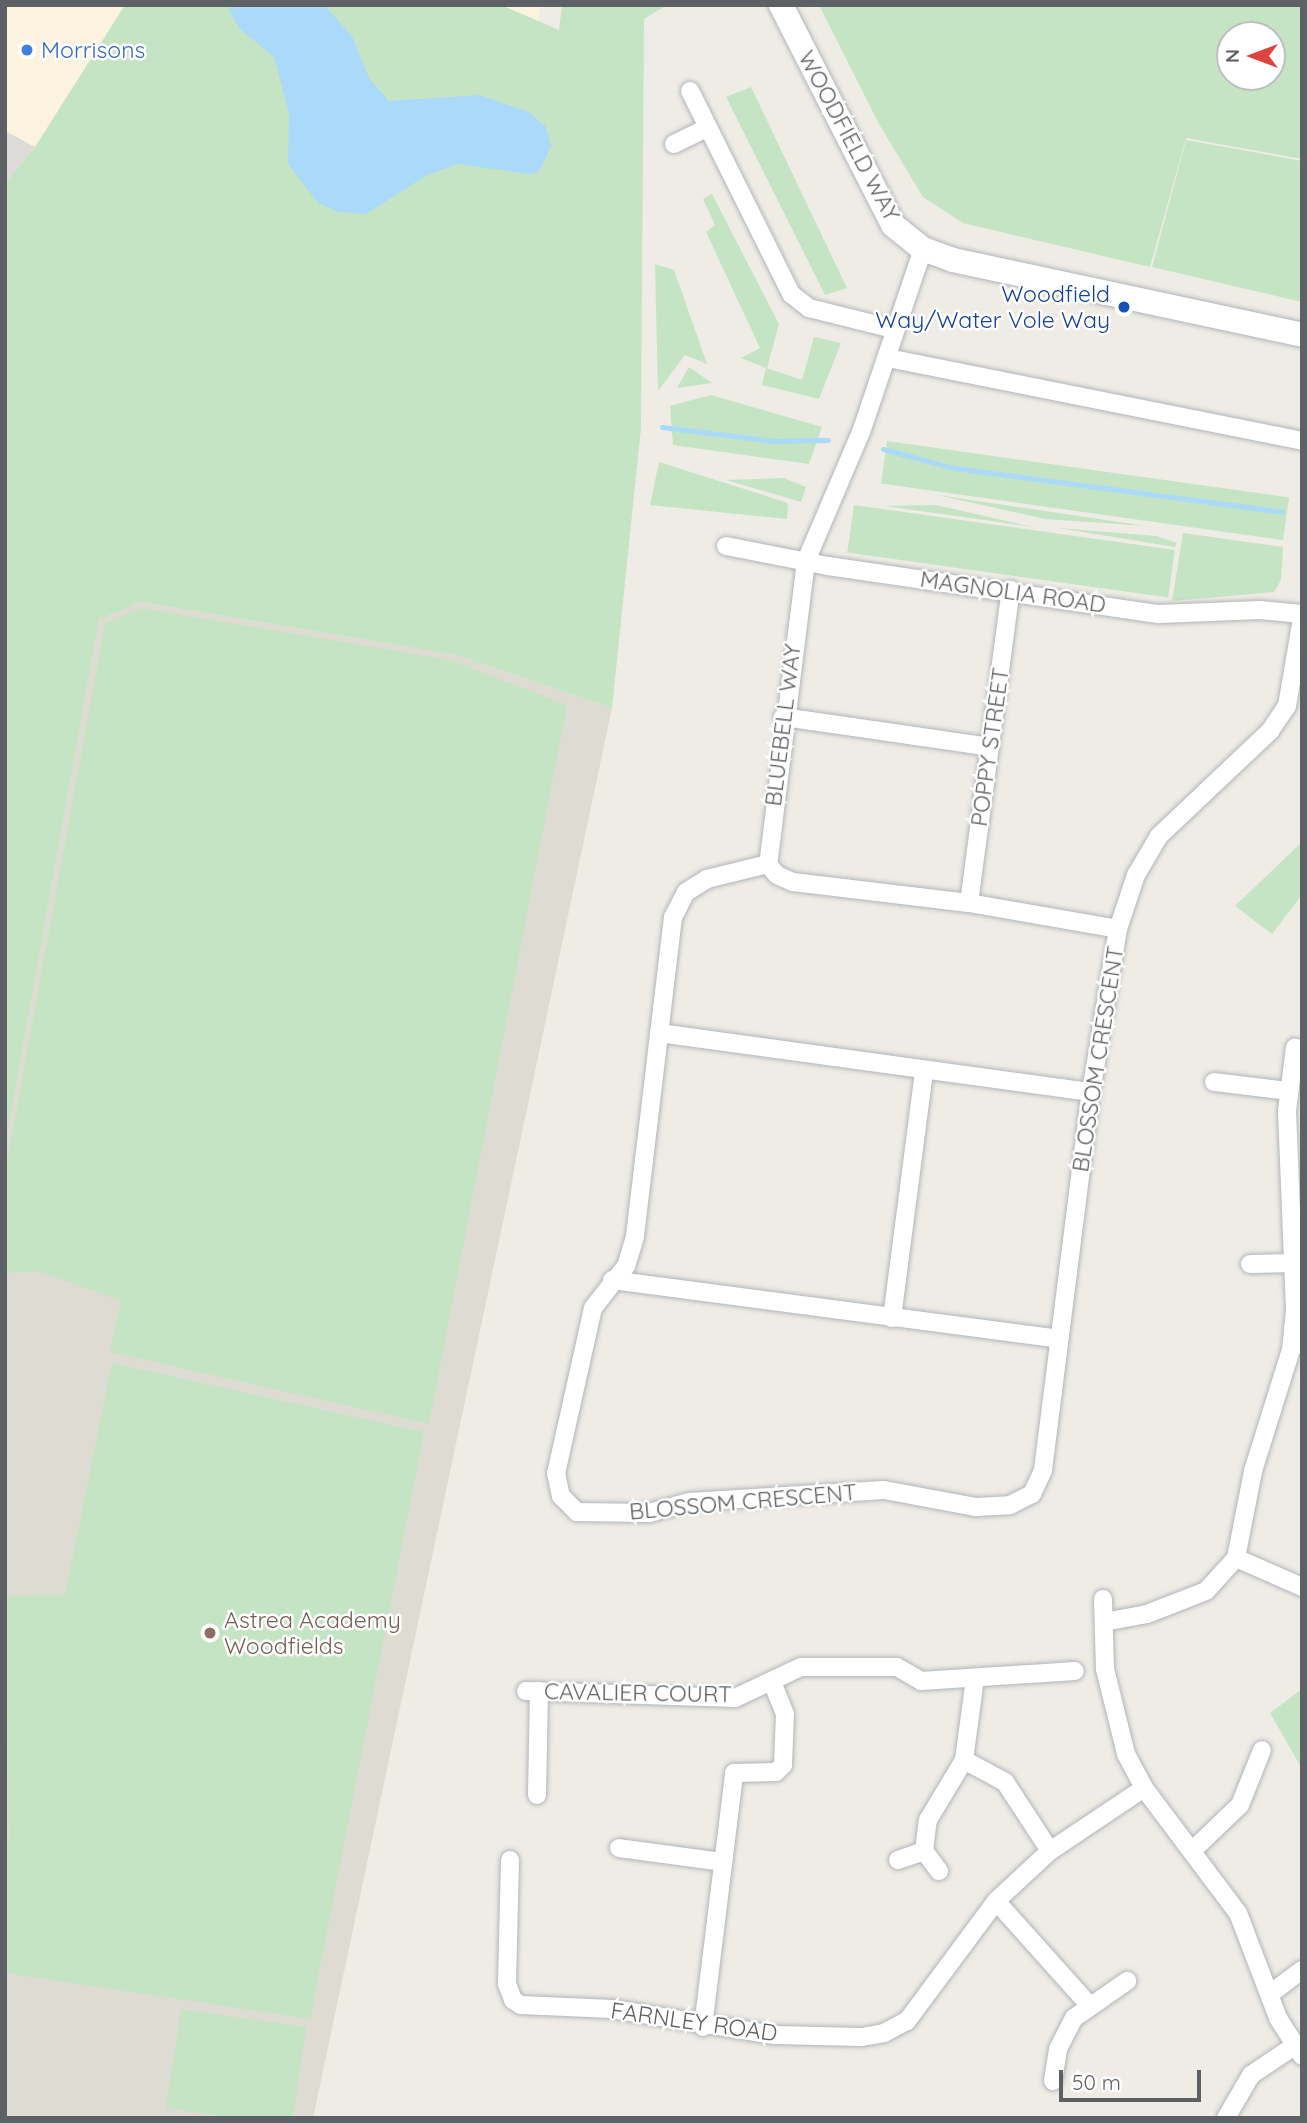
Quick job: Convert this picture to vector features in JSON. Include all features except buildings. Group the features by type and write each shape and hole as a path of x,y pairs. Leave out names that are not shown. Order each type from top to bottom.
{"street":[{"name":"WOODFIELD WAY","path":"781,5 886,213 893,225 923,249 953,260 1302,335"},
{"path":"690,91 706,128 791,294 809,308 894,329"},
{"path":"674,144 706,128"},
{"name":"BLUEBELL WAY","path":"768,864 783,717 806,561 888,359 894,329 923,249"},
{"path":"888,359 1302,441"},
{"name":"MAGNOLIA ROAD","path":"726,546 806,561 1159,614 1260,610 1302,616"},
{"name":"POPPY STREET","path":"969,903 1012,590"},
{"name":"BLOSSOM CRESCENT","path":"768,864 708,879 686,892 673,917 635,1237 626,1266 612,1280 593,1308 556,1473 561,1496 577,1512 649,1513 689,1502 828,1491 884,1490 976,1507 1010,1505 1032,1494 1043,1470 1091,1092 1118,929 1136,875 1159,836 1295,710 1302,616"},
{"path":"783,717 990,747"},
{"path":"768,864 777,875 793,882 969,903 1118,929"},
{"path":"659,1033 1091,1092"},
{"path":"1104,1622 1147,1614 1206,1591 1237,1558 1256,1461 1293,1379 1295,1310 1288,1091 1295,1047"},
{"path":"892,1318 924,1070"},
{"path":"1214,1082 1288,1091"},
{"path":"1250,1264 1294,1263"},
{"path":"612,1280 1058,1339"},
{"path":"1237,1558 1302,1587"},
{"path":"1103,1598 1105,1669 1114,1716 1144,1788 1238,1913 1269,1993 1298,2051 1251,2075 1226,2118"},
{"name":"CAVALIER COURT","path":"537,1795 532,1691 736,1698 801,1667 897,1667 920,1681 1075,1671"},
{"path":"939,1871 924,1850 928,1820 964,1760 975,1679"},
{"path":"703,2026 734,1773 776,1772 783,1765 786,1714 772,1681"},
{"path":"1193,1850 1240,1805 1262,1749"},
{"path":"964,1760 1005,1782 1051,1851"},
{"name":"FARNLEY ROAD","path":"510,1860 507,1984 513,2000 521,2005 612,2009 703,2026 775,2035 884,2033 907,2021 925,2003 961,1945 996,1901 1051,1851 1144,1788"},
{"path":"619,1848 722,1862"},
{"path":"898,1860 924,1850"},
{"path":"996,1901 1089,2005"},
{"path":"1269,1993 1302,1969"},
{"path":"1053,2081 1058,2049 1074,2018 1127,1980"}],"shaded area":[{"path":"5,5 125,5 35,147 5,131"},
{"path":"501,5 540,5 539,21"},
{"path":"5,131 35,147 5,184"},
{"name":"Astrea Academy Woodfields","path":"140,602 456,655 612,708 313,2118 5,2118 5,1149 99,620"}],"green space":[{"path":"125,5 501,5 559,30 562,5 667,5 644,19 641,428 612,708 456,655 140,602 99,620 5,1149 5,184 35,147"},
{"path":"819,5 1302,5 1302,159 1186,138 1150,267 963,223 923,197 879,124"},
{"path":"751,87 847,288 825,295 726,97"},
{"path":"1186,140 1302,161 1302,302 1152,267"},
{"path":"712,194 779,324 767,368 802,380 814,337 841,343 819,399 762,385 766,368 741,358 760,348 706,232 715,225 703,199"},
{"path":"655,264 674,270 707,364 685,355 658,391"},
{"path":"689,367 712,383 677,388"},
{"path":"711,395 822,427 809,464 673,445 670,406"},
{"path":"887,441 1289,498 1283,540 881,484"},
{"path":"659,462 788,503 787,519 650,505"},
{"path":"784,478 806,487 801,502 726,480"},
{"path":"937,495 1146,526 1045,519"},
{"path":"854,505 1175,550 1168,598 847,553"},
{"path":"936,505 1033,527 885,506"},
{"path":"1058,528 1156,536 1177,543 1175,547"},
{"path":"1183,533 1283,547 1281,580 1274,592 1172,601"},
{"path":"142,608 450,660 567,705 429,1424 110,1352 121,1301 39,1271 5,1273 5,1173 105,623"},
{"path":"1302,842 1302,895 1272,934 1235,906"},
{"path":"112,1363 424,1432 310,2019 5,1973 5,1840 9,1839 5,1596 65,1595"},
{"path":"1302,1689 1302,1766 1301,1767 1270,1713"},
{"path":"181,2009 306,2027 293,2118 235,2118 166,2108"}],"water":[{"path":"232,5 324,5 352,36 369,78 389,101 480,95 529,112 546,127 551,146 544,162 538,172 529,174 458,164 427,175 366,214 339,212 318,203 288,164 289,113 274,57 240,29 229,11"}],"waterway":[{"path":"662,427 773,441 828,440"},
{"path":"883,449 954,468 1282,512"}],"place":[{"name":"Morrisons","path":"27,50"},
{"name":"Woodfield Way/Water Vole Way","path":"1124,307"},
{"name":"Astrea Academy Woodfields","path":"210,1633"}]}
